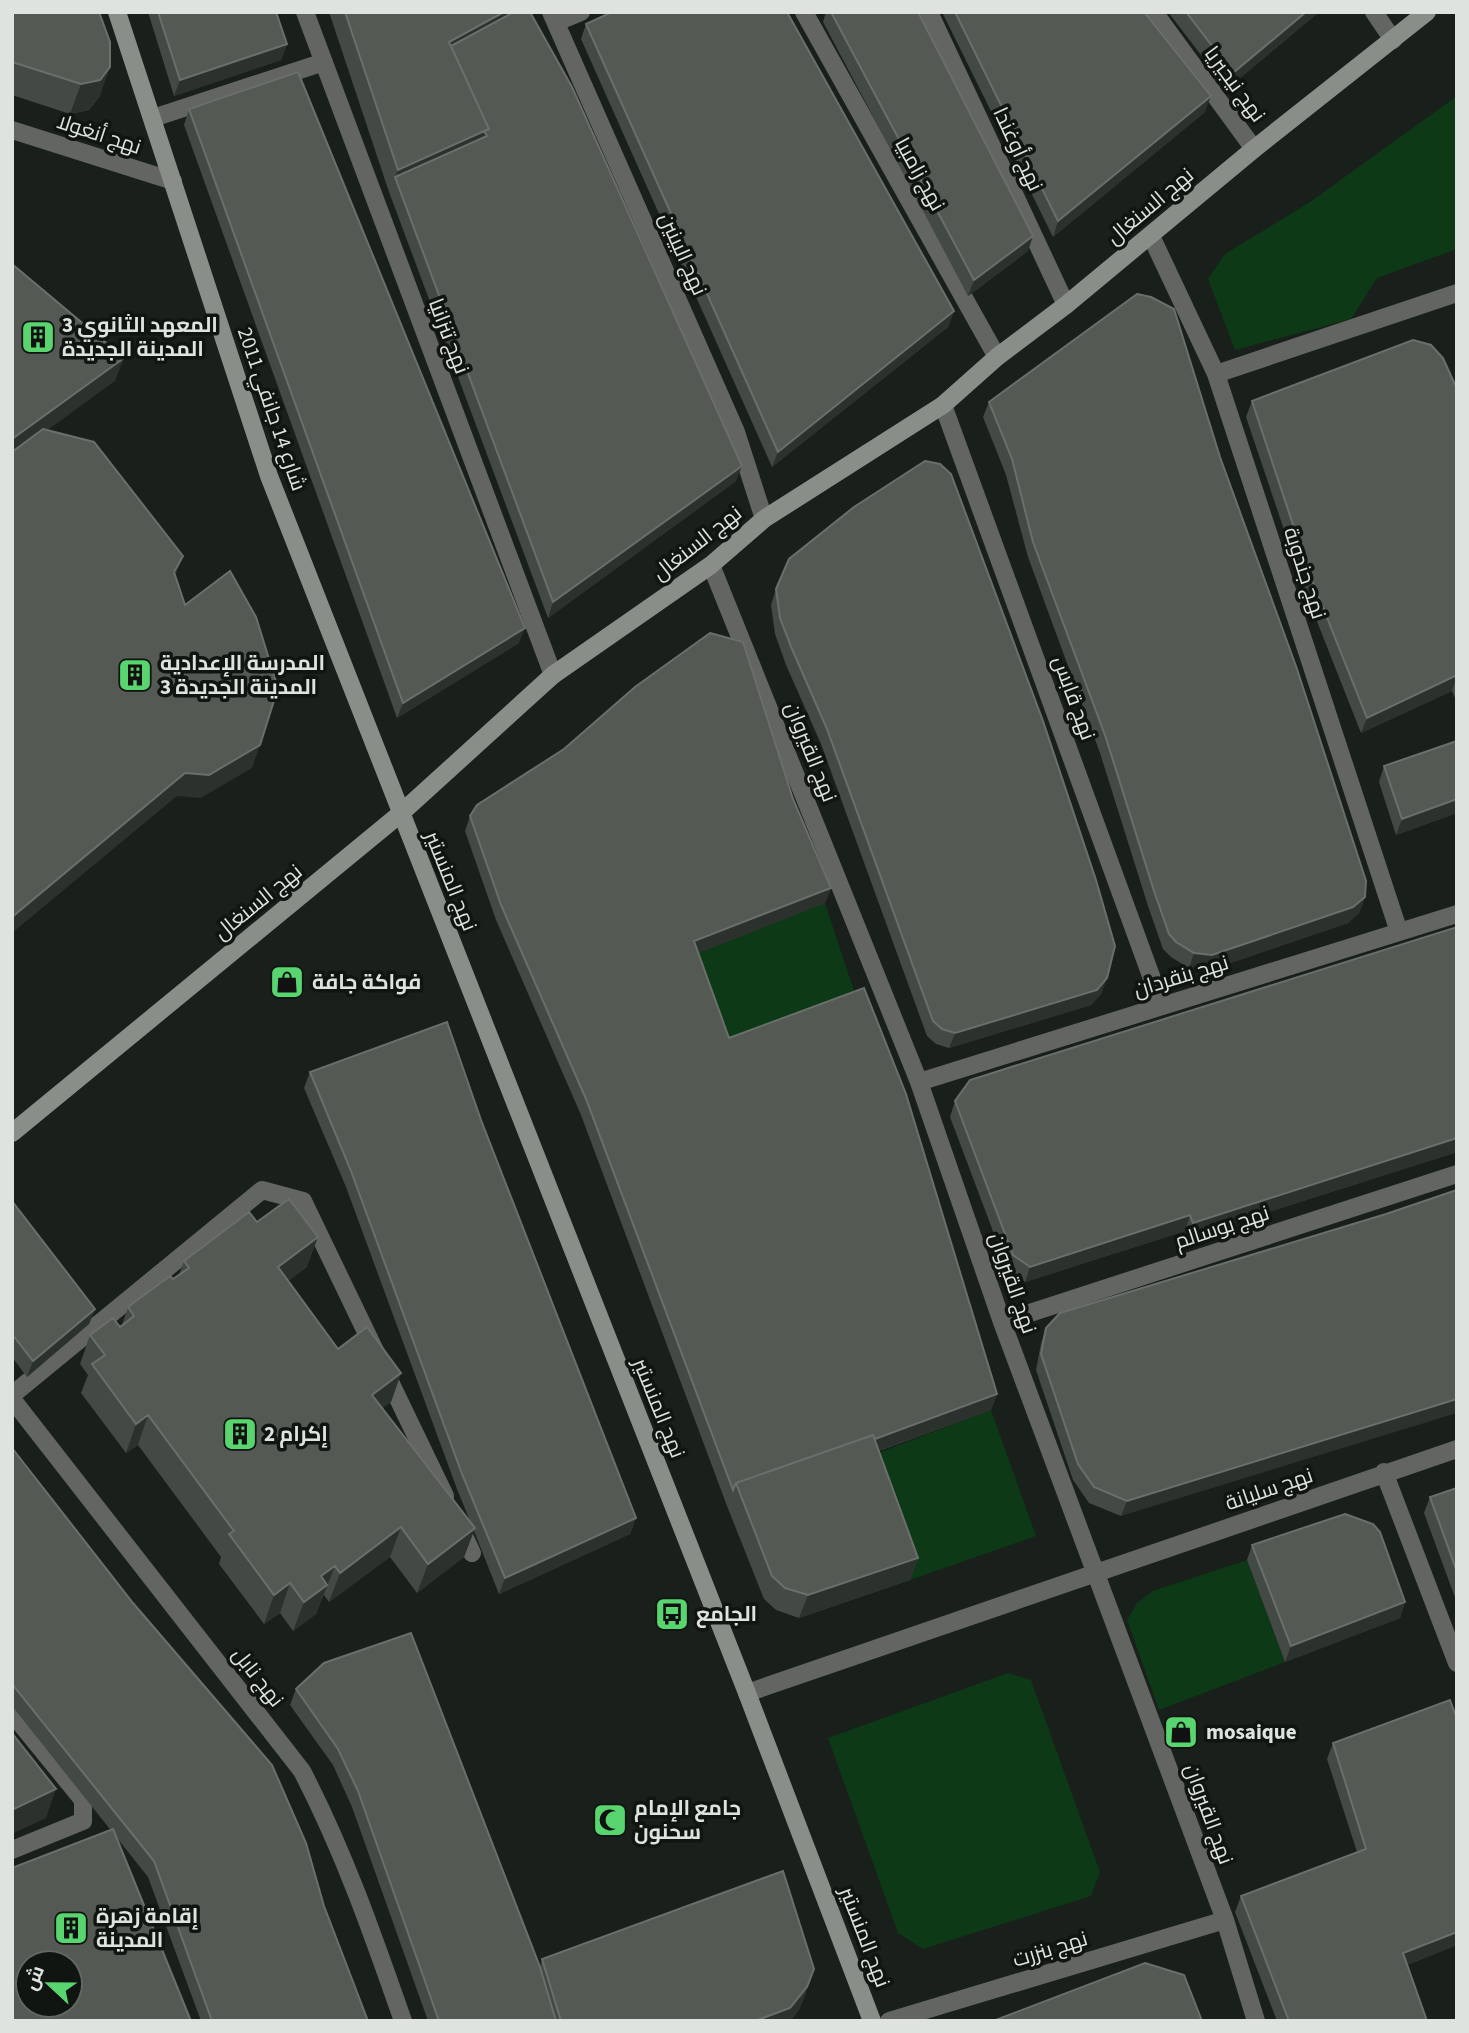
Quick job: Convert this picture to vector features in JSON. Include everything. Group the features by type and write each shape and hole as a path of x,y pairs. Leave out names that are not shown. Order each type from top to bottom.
{"street":[{"name":"شارع 14 جانفي 2011","path":"117,12 270,475 400,814"},
{"name":"نهج تنزانيا","path":"305,12 553,675"},
{"path":"554,17 581,12"},
{"name":"نهج أوغندا","path":"929,12 1066,305"},
{"name":"نهج نيجيريا","path":"1154,12 1254,149"},
{"path":"1374,12 1393,40"},
{"name":"نهج السنغال","path":"12,1133 400,814 553,675 711,565 764,519 943,405 997,357 1066,305 1254,149 1427,12"},
{"name":"نهج زامبيا","path":"805,13 997,357"},
{"name":"نهج البينين","path":"554,17 736,432 764,519"},
{"path":"153,118 324,62"},
{"name":"نهج أنغولا","path":"12,130 173,181"},
{"name":"نهج جندوبة","path":"1151,236 1216,374 1399,932"},
{"path":"1216,374 1457,293"},
{"name":"نهج قابس","path":"943,405 1162,1006"},
{"name":"نهج القيروان","path":"711,565 919,1082 1002,1322 1225,1920 1256,2021"},
{"name":"نهج المنستير","path":"400,814 747,1693 872,2021"},
{"name":"نهج بنقردان","path":"919,1082 1457,914"},
{"name":"نهج بوسالم","path":"1002,1322 1457,1174"},
{"path":"12,1397 262,1190 303,1201 472,1553"},
{"name":"نهج نابل","path":"12,1397 302,1771 334,1832 360,1897 403,2021"},
{"name":"نهج سليانة","path":"747,1693 1457,1449"},
{"path":"1384,1472 1457,1662"},
{"path":"12,1713 83,1800 83,1821 12,1850"},
{"name":"نهج بنزرت","path":"889,2021 1225,1920"}],"green space":[{"path":"1457,96 1457,249 1377,278 1351,319 1235,350 1208,279 1225,254 1310,202"},
{"path":"825,903 858,1003 724,1054 688,957"},
{"path":"991,1410 1036,1536 910,1580 865,1458"},
{"path":"1247,1560 1285,1662 1159,1710 1127,1620 1137,1603 1153,1591"},
{"path":"1008,1673 1031,1680 1100,1872 1091,1896 923,1949 898,1933 828,1738"}],"building":[{"path":"12,12 99,12 110,42 110,67 100,80 81,84 12,62"},
{"path":"158,12 276,12 287,44 180,80"},
{"path":"345,12 504,12 449,42 489,129 398,170"},
{"path":"514,12 530,12 572,87 742,466 553,602 395,177 487,136 484,131 489,129 451,46"},
{"path":"612,12 787,12 954,311 778,452 586,24"},
{"path":"831,12 918,12 1033,236 974,280"},
{"path":"955,12 1144,12 1211,96 1058,221"},
{"path":"1186,12 1306,12 1233,73"},
{"path":"298,72 525,628 403,703 189,109"},
{"name":"3 المعهد الثانوي المدينة الجديدة","path":"12,264 124,358 12,439"},
{"path":"1137,294 1151,297 1174,309 1220,457 1297,669 1366,881 1365,897 1353,907 1212,955 1194,953 1176,942 1169,934 1106,738 1033,542 1012,459 989,402"},
{"path":"1413,340 1431,345 1443,358 1457,389 1457,675 1367,718 1308,570 1252,401"},
{"name":"المدرسة الإعدادية المدينة الجديدة 3","path":"43,429 94,442 183,556 174,572 185,605 230,571 256,617 278,688 260,745 209,775 185,773 12,917 12,452"},
{"path":"925,461 940,464 951,474 1043,721 1115,946 1107,978 1097,990 955,1033 942,1029 933,1021 827,729 780,618 776,589 789,559 854,507"},
{"path":"710,633 743,642 793,799 831,888 694,941 729,1038 864,988 906,1094 997,1394 875,1439 873,1435 736,1483 733,1490 586,1099 501,905 470,816 477,805 564,749 635,687"},
{"path":"1457,741 1457,799 1402,819 1384,766"},
{"path":"1457,927 1457,1138 1193,1223 1190,1215 1030,1267 1013,1255 955,1101 970,1080"},
{"path":"447,1022 481,1120 636,1518 505,1578 462,1474 351,1171 310,1072"},
{"path":"1457,1190 1457,1399 1127,1501 1094,1487 1078,1464 1041,1354 1046,1328 1060,1313"},
{"name":"إكرام 2","path":"289,1199 318,1237 278,1267 338,1349 367,1327 401,1373 372,1395 475,1528 428,1564 401,1527 340,1573 335,1566 321,1576 327,1585 304,1602 290,1583 274,1595 229,1534 234,1531 148,1415 136,1424 92,1364 105,1355 90,1335 113,1318 120,1327 134,1316 128,1307 170,1276 173,1279 189,1268 184,1261 249,1212 257,1222"},
{"path":"12,1201 95,1309 33,1361 12,1334"},
{"path":"873,1435 918,1558 808,1595 785,1588 772,1576 736,1483"},
{"path":"12,1448 133,1603 272,1765 306,1843 324,1906 368,2021 212,2021 154,1861 12,1684"},
{"path":"1457,1488 1457,1572 1430,1497"},
{"path":"1345,1514 1373,1524 1380,1532 1405,1602 1291,1646 1252,1545"},
{"path":"411,1633 540,1967 556,2021 439,2021 358,1791 338,1749 296,1689 324,1663"},
{"path":"1450,1700 1457,1719 1457,1932 1403,1953 1427,2021 1289,2021 1241,1896 1366,1849 1333,1743"},
{"path":"12,1733 56,1789 12,1810"},
{"name":"إقامة زهرة المدينة","path":"113,1829 191,2021 12,2021 12,1868"},
{"path":"783,1871 814,1969 807,1987 790,2008 755,2021 561,2021 542,1959"},
{"path":"1145,1963 1184,1975 1202,2021 993,2021"}],"place":[{"name":"3 المعهد الثانوي المدينة الجديدة","path":"38,337"},
{"name":"المدرسة الإعدادية المدينة الجديدة 3","path":"135,675"},
{"name":"فواكة جافة","path":"287,982"},
{"name":"إكرام 2","path":"240,1434"},
{"name":"الجامع","path":"672,1614"},
{"name":"mosaique","path":"1181,1732"},
{"name":"جامع الإمام سحنون","path":"610,1820"},
{"name":"إقامة زهرة المدينة","path":"71,1928"}]}
